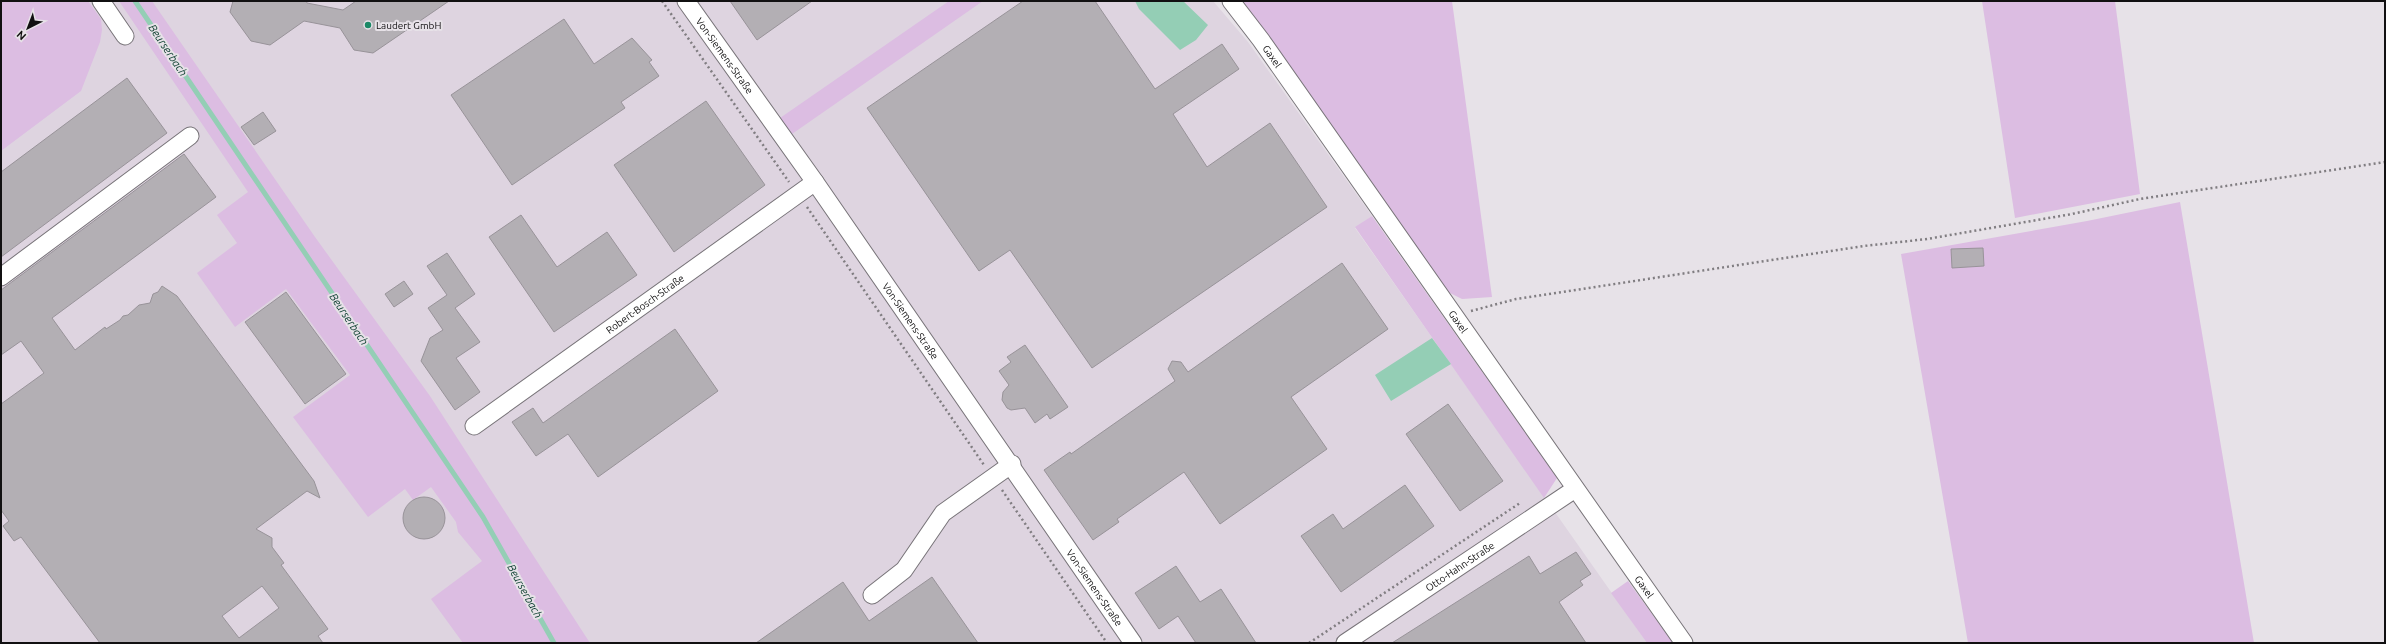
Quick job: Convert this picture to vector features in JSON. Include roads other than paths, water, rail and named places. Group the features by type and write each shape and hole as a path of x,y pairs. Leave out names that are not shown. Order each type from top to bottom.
{"street":[{"path":"102,1 125,36"},
{"name":"Von-Siemens-Straße","path":"686,1 815,182 1012,464 1133,643"},
{"name":"Gaxel","path":"1231,1 1266,47 1684,643"},
{"path":"1,277 190,136"},
{"name":"Robert-Bosch-Straße","path":"474,426 815,182"},
{"path":"872,595 904,570 943,513 1012,464"},
{"name":"Otto-Hahn-Straße","path":"1345,643 1575,489"}],"waterway":[{"name":"Beurserbach","path":"135,1 483,517 554,643"}],"place":[{"name":"Laudert GmbH","path":"368,25"}]}
